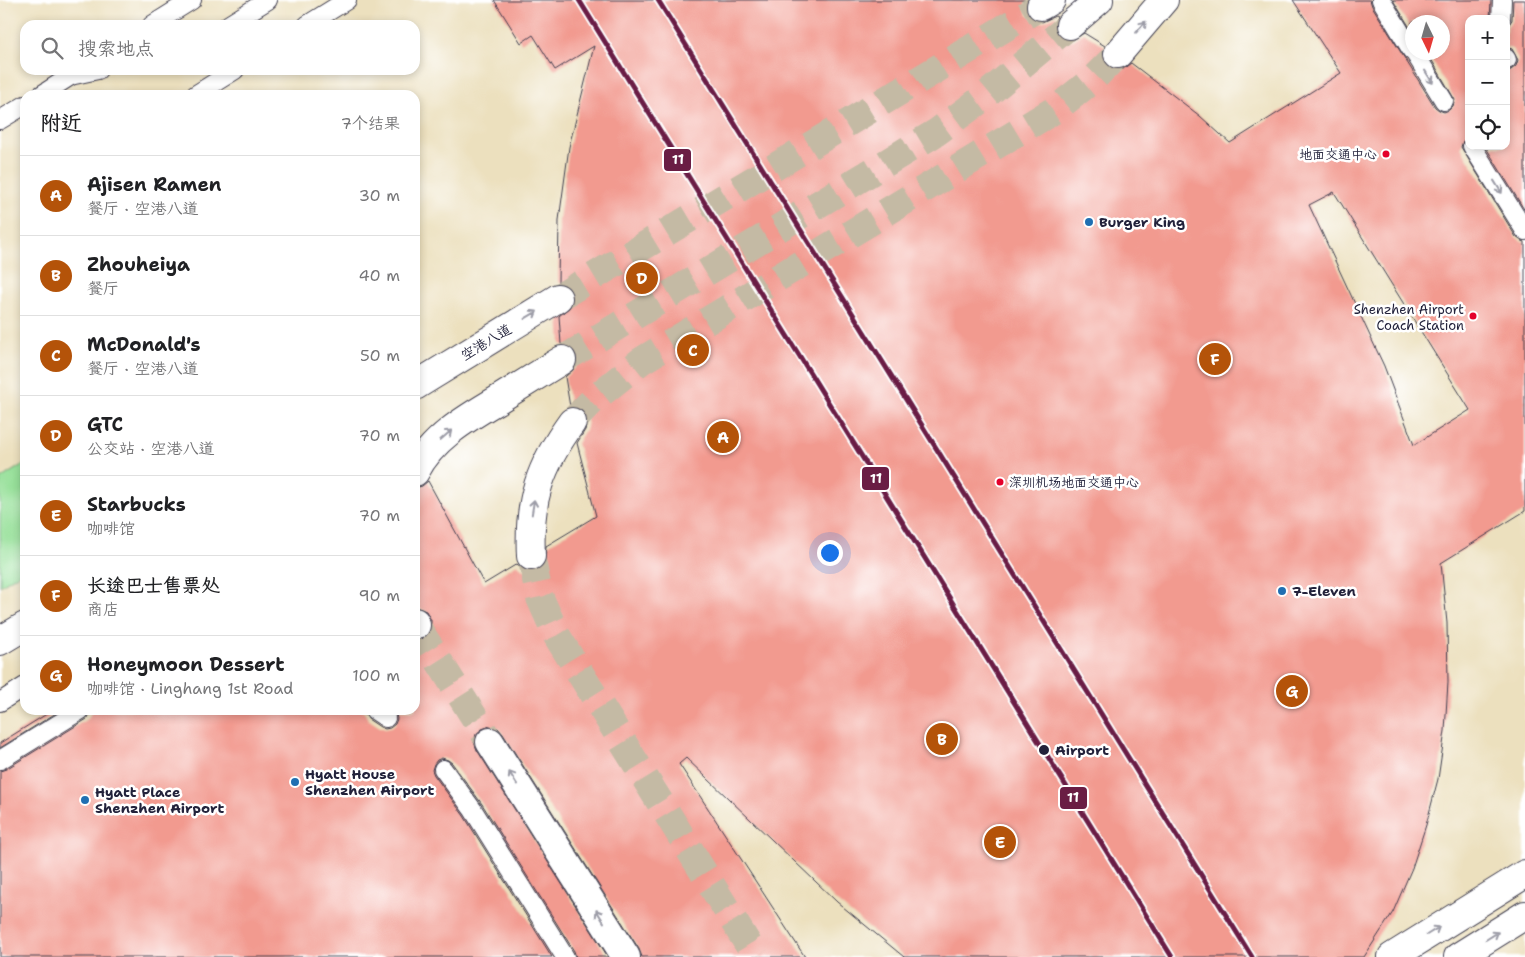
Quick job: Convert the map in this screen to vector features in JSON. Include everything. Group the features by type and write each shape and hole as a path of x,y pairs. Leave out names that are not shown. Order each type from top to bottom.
{"street":[{"path":"1070,25 1099,0"},
{"path":"1118,54 1164,0"},
{"name":"空港八道","path":"420,383 558,298"},
{"path":"420,465 443,436 463,421 562,360"},
{"path":"531,556 530,522 537,485 555,445 572,422"},
{"path":"0,641 20,629"},
{"path":"490,742 626,957"},
{"path":"1392,957 1525,874"},
{"path":"1458,957 1525,915"}],"lane":[{"path":"160,20 192,0"},
{"path":"236,20 268,0"},
{"path":"315,20 347,0"},
{"path":"1381,0 1405,39"},
{"path":"1501,15 1502,0"},
{"path":"1418,60 1444,101"},
{"path":"48,90 72,75"},
{"path":"203,90 227,75"},
{"path":"0,120 20,108"},
{"path":"1474,150 1525,231"},
{"path":"0,702 20,689"},
{"path":"0,760 73,715"},
{"path":"442,769 473,810 565,957"}],"green space":[{"path":"20,466 20,573 0,586 0,479"}],"building":[{"name":"深圳机场地面交通中心","path":"494,0 1027,0 1025,7 1027,14 1033,19 1042,22 1055,16 1057,17 1055,28 1059,36 1064,40 1073,40 1084,33 1105,46 1103,59 1108,66 1123,69 1131,63 1200,116 1230,143 1341,73 1293,0 1370,0 1435,107 1444,112 1453,106 1455,100 1432,60 1450,60 1450,15 1405,15 1405,20 1393,0 1491,0 1490,15 1465,15 1465,139 1461,147 1516,237 1525,242 1525,511 1441,563 1447,623 1448,682 1445,731 1438,779 1412,868 1393,912 1364,957 904,957 837,902 686,758 679,764 805,957 642,957 639,949 503,734 498,728 490,726 476,734 474,742 477,750 608,957 576,957 482,804 452,763 442,758 434,764 432,770 434,775 464,816 552,957 0,957 0,771 87,719 90,715 366,715 368,719 380,727 390,728 395,724 396,715 420,715 420,640 427,636 431,628 431,620 426,611 420,609 420,487 428,481 484,584 517,564 531,572 539,569 545,563 546,546 596,516 577,443 587,424 586,416 580,409 570,407 565,377 575,368 578,359 570,347 561,344 559,316 571,306 574,297 571,289 558,282 559,220 569,147 594,46 555,70 533,35 521,43","holes":["1334,192 1470,410 1414,445 1384,366 1309,205"]},
{"path":"1513,0 1525,0 1525,211 1487,150 1510,150 1510,70 1516,66 1518,60 1510,48 1510,23 1512,20"},
{"path":"45,715 53,715 0,748 0,743"}],"tunnel":[{"path":"558,298 1041,6"},
{"path":"562,360 937,132 979,101 1070,25"},
{"path":"572,422 594,399 641,361 1056,109 1092,80 1118,54"},
{"path":"531,556 540,598 557,636 756,957"},
{"path":"420,631 490,742"}],"transit line":[{"name":"11","path":"579,0 1172,957"},
{"name":"11","path":"658,0 1252,957"}],"place":[{"name":"地面交通中心","path":"1386,154"},
{"name":"Burger King","path":"1089,222"},
{"name":"GTC","path":"642,278"},
{"name":"Shenzhen Airport Coach Station","path":"1473,316"},
{"name":"McDonald's","path":"693,350"},
{"name":"长途巴士售票处","path":"1215,359"},
{"name":"Ajisen Ramen","path":"723,437"},
{"name":"深圳机场地面交通中心","path":"1000,482"},
{"name":"7-Eleven","path":"1282,591"},
{"name":"Honeymoon Dessert","path":"1292,691"},
{"name":"Zhouheiya","path":"942,739"},
{"name":"Airport","path":"1044,750"},
{"name":"Hyatt House Shenzhen Airport","path":"295,782"},
{"name":"Hyatt Place Shenzhen Airport","path":"85,800"},
{"name":"Starbucks","path":"1000,842"}]}
